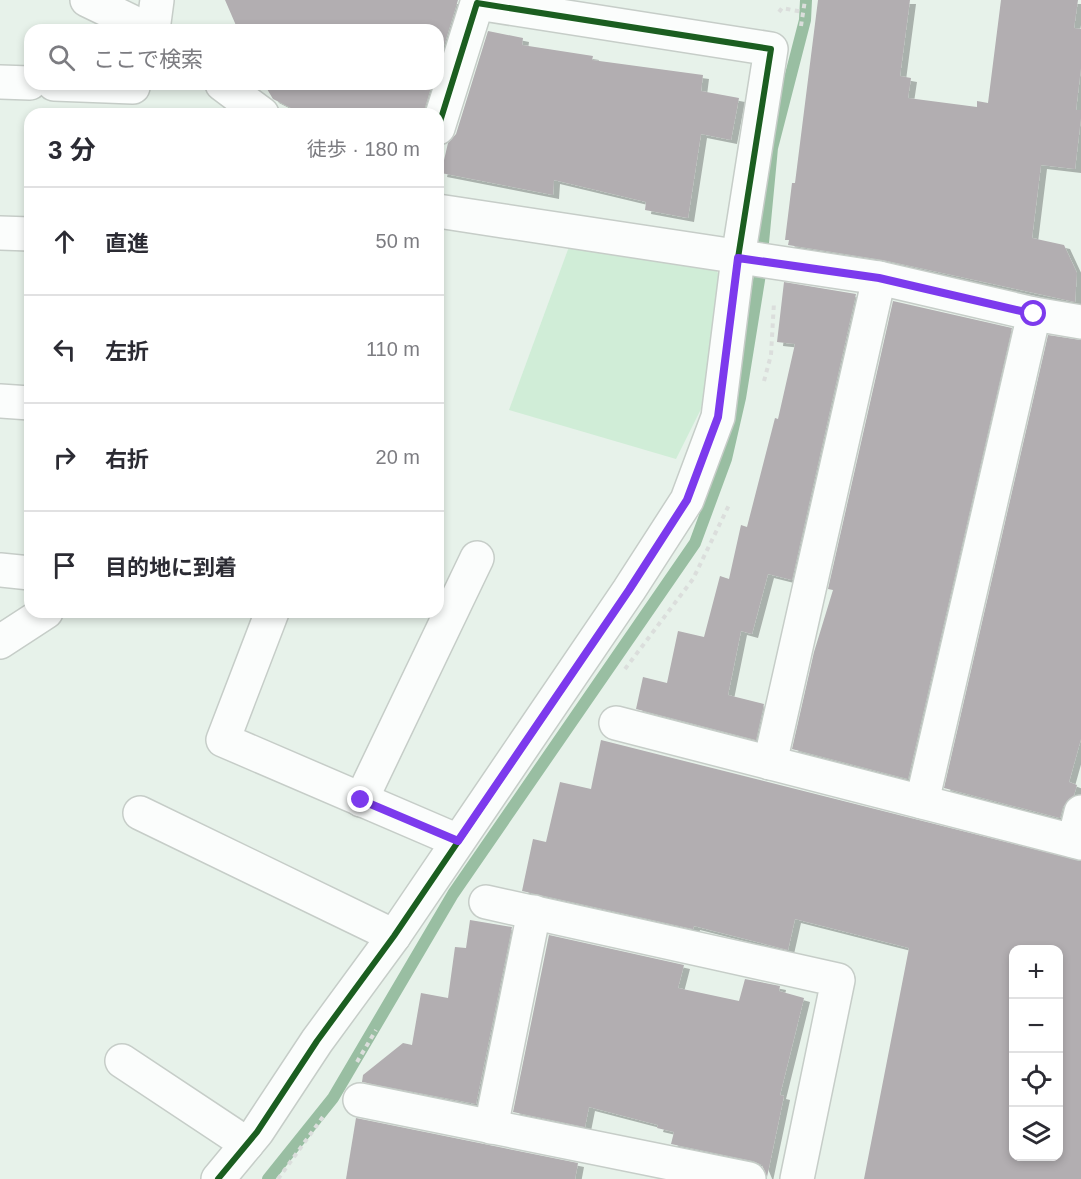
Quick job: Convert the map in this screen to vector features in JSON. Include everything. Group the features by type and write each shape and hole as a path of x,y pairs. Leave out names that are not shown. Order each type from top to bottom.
{"street":[{"path":"87,0 138,24"},
{"path":"152,24 157,0"},
{"path":"218,1179 247,1143 394,936 629,590 687,500 718,417 738,258 771,49 477,3 444,109"},
{"path":"0,82 24,83"},
{"path":"97,90 133,95"},
{"path":"230,90 254,108"},
{"path":"444,212 879,278 1034,314 1081,322"},
{"path":"0,233 24,234"},
{"path":"770,763 879,278"},
{"path":"922,802 1034,314"},
{"path":"0,401 24,403"},
{"path":"361,800 477,558"},
{"path":"0,570 24,572"},
{"path":"0,642 37,618"},
{"path":"270,618 223,740 458,841"},
{"path":"616,723 922,802 1079,832"},
{"path":"140,813 394,936"},
{"path":"486,902 838,980 797,1179"},
{"path":"491,1128 534,912"},
{"path":"122,1061 247,1143"},
{"path":"360,1100 748,1179"}],"green space":[{"path":"570,244 715,268 721,278 701,409 676,459 509,410"}],"building":[{"path":"225,0 458,0 444,46 444,24 235,24"},
{"path":"818,0 910,0 900,76 911,78 908,98 977,107 977,101 988,103 1001,0 1078,0 1074,28 1081,29 1081,68 1076,110 1081,110 1081,118 1075,169 1041,165 1032,238 1064,245 1077,273 1075,302 883,260 788,245 789,240 785,240 792,183 795,183"},
{"path":"488,31 523,38 522,45 593,56 592,60 703,75 701,91 739,98 731,140 701,134 688,218 645,210 646,202 554,180 553,195 444,174 448,143 456,134"},
{"path":"268,90 430,90 425,108 291,108 273,99"},
{"path":"784,282 856,294 792,580 768,574 752,634 741,631 728,695 764,704 756,740 636,709 643,677 667,683 678,631 704,637 720,576 729,579 741,525 747,527 775,418 778,419 795,344 777,342"},
{"path":"893,301 1012,328 908,779 792,749 814,652 833,590 828,589"},
{"path":"1048,335 1081,340 1081,739 1069,782 1077,785 1074,795 1063,807 1060,818 944,788"},
{"path":"601,740 1081,861 1081,1179 864,1179 909,948 795,919 788,950 694,926 693,929 522,891 533,839 546,842 560,782 591,789"},
{"path":"470,920 512,927 476,1104 362,1082 363,1075 403,1043 412,1045 421,993 448,998 455,947 466,948"},
{"path":"549,935 684,965 678,988 739,1001 745,979 780,986 779,991 804,998 780,1095 784,1096 767,1177 762,1165 753,1161 671,1144 674,1132 657,1128 658,1125 589,1107 585,1127 513,1112"},
{"path":"356,1118 578,1163 575,1179 346,1179"}],"waterway":[{"path":"268,1179 333,1098 453,894 695,543 726,459 740,398 760,274 772,148 805,20 806,0"}],"cycle path":[{"path":"218,1179 257,1132 317,1041 394,936 629,590 687,500 718,417 738,258 771,49 477,3 444,109"}],"route":[{"path":"361,800 458,841 629,590 687,500 718,417 738,258 879,278 1034,314"}]}
